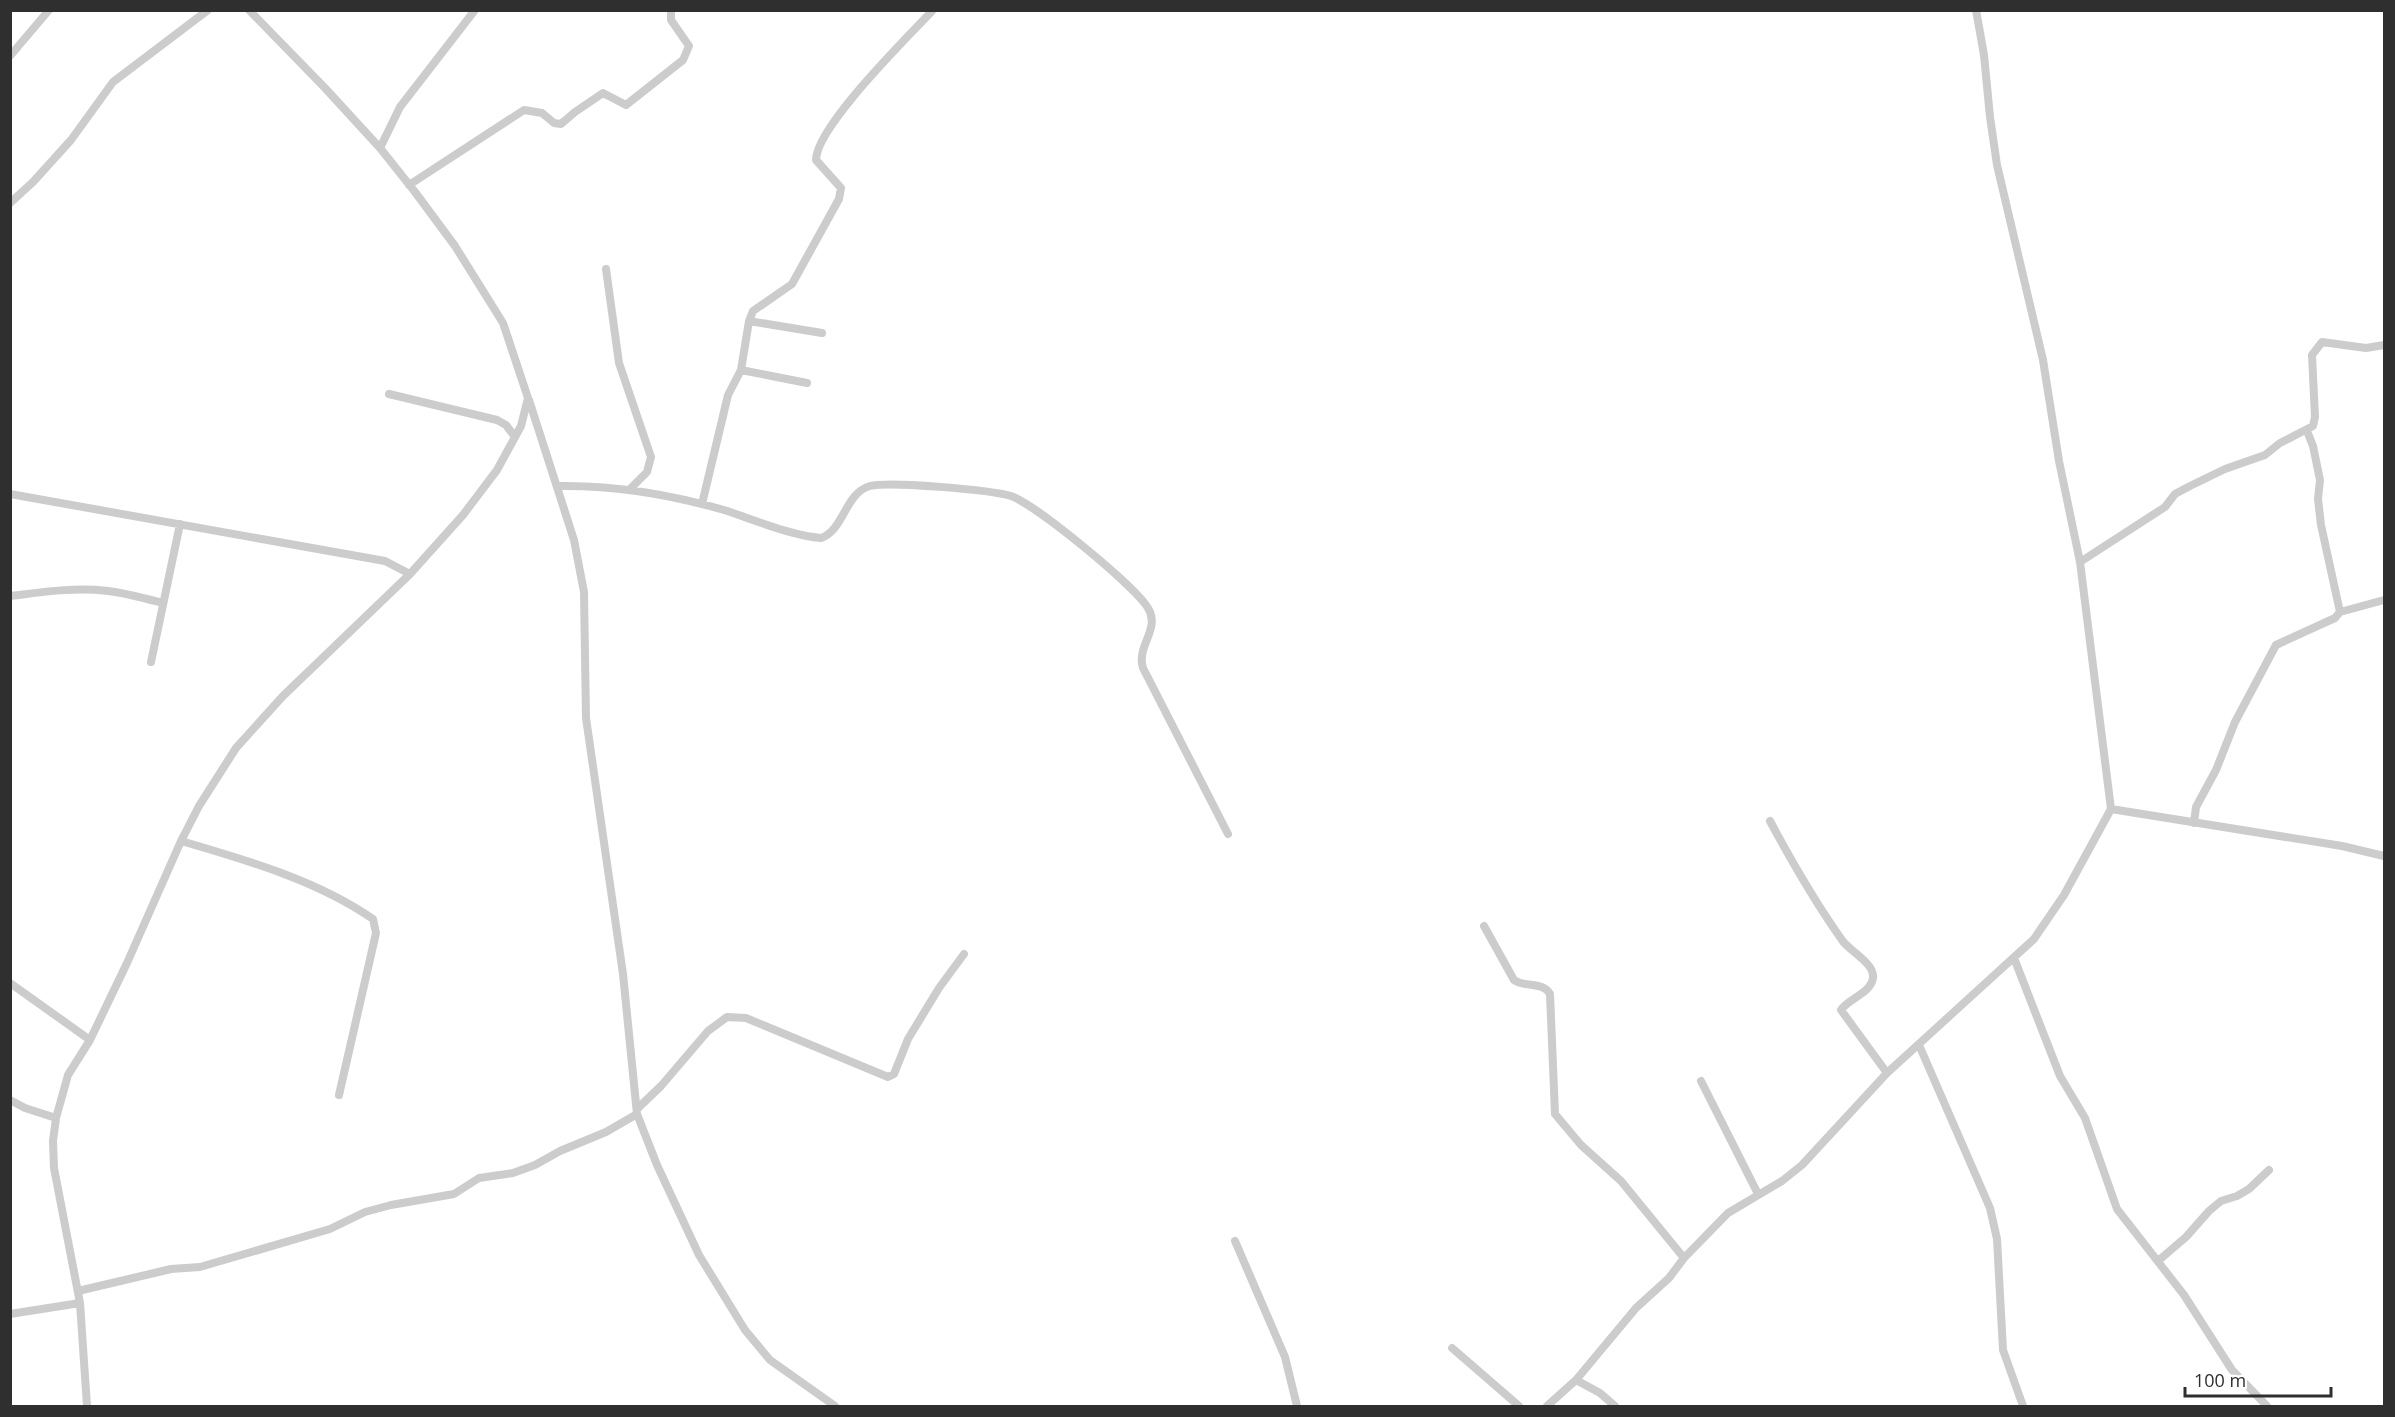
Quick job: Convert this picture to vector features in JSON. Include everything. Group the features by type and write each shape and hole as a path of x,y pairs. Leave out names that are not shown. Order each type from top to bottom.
{"street":[{"path":"10,56 49,10"},
{"path":"10,203 33,182 71,140 113,82 208,10"},
{"path":"249,10 325,88 410,184 455,246 503,323 574,540 584,592 586,718 623,974 637,1112 657,1165 699,1255 745,1330 770,1360 835,1407"},
{"path":"380,148 400,107 476,10"},
{"path":"410,184 524,110 542,112 554,123 561,124 574,112 603,93 626,105 683,60 689,45 671,20 671,10"},
{"path":"1547,1407 1576,1380 1636,1308 1669,1278 1684,1258 1728,1213 1802,1165 1887,1072 2034,939 2064,895 2111,809 2080,562 2059,461 2043,360 1997,165 1984,55 1976,10"},
{"path":"702,504 728,395 741,370 749,321 756,308 792,284 839,199 841,188 816,160 822,140 849,103 932,11"},
{"path":"606,268 619,363 651,457 647,472 629,490"},
{"path":"749,321 822,333"},
{"path":"2080,562 2166,507 2175,494 2225,469 2265,454 2280,442 2307,431 2313,426 2315,417 2312,355 2322,342 2366,348 2385,345"},
{"path":"741,370 807,383"},
{"path":"389,394 497,420 506,425 515,437"},
{"path":"87,1407 80,1303 54,1168 53,1141 56,1118 69,1075 90,1040 128,963 181,841 221,771 251,731 320,660 410,574 463,515 497,470 521,426 528,398"},
{"path":"2307,431 2313,446 2320,480 2318,499 2321,525 2340,612"},
{"path":"557,486 629,490 702,504 821,538 835,526 862,489 870,486 916,486 1011,496 1025,504 1108,567 1148,607 1152,627 1142,649 1143,668 1228,834"},
{"path":"10,494 385,561 410,574"},
{"path":"151,662 180,524"},
{"path":"10,596 60,589 110,591 163,603"},
{"path":"2194,823 2196,807 2216,770 2235,722 2276,645 2335,618 2340,612 2385,600"},
{"path":"2111,809 2342,846 2385,856"},
{"path":"1770,821 1811,895 1841,939 1869,966 1873,980 1841,1010 1887,1072"},
{"path":"181,841 266,866 313,887 374,919 376,933 339,1095"},
{"path":"1484,926 1514,980 1526,986 1542,986 1552,999 1555,1114 1581,1145 1621,1181 1684,1258"},
{"path":"78,1291 113,1285 171,1269 200,1267 330,1228 382,1207 454,1194 479,1178 505,1175 535,1165 560,1151 606,1132 637,1112 708,1031 727,1017 746,1018 888,1077 894,1074 908,1039 939,988 964,954"},
{"path":"2014,958 2060,1076 2085,1118 2117,1209 2184,1295 2232,1370 2267,1407"},
{"path":"10,983 90,1040"},
{"path":"1918,1045 1990,1208 1997,1239 2003,1350 2023,1407"},
{"path":"1701,1081 1758,1194"},
{"path":"10,1100 25,1108 56,1118"},
{"path":"2158,1262 2186,1238 2209,1211 2221,1201 2237,1196 2248,1189 2269,1170"},
{"path":"1235,1241 1284,1357 1298,1407"},
{"path":"10,1314 80,1303"},
{"path":"1452,1348 1519,1407"},
{"path":"1576,1380 1600,1393 1615,1407"}]}
